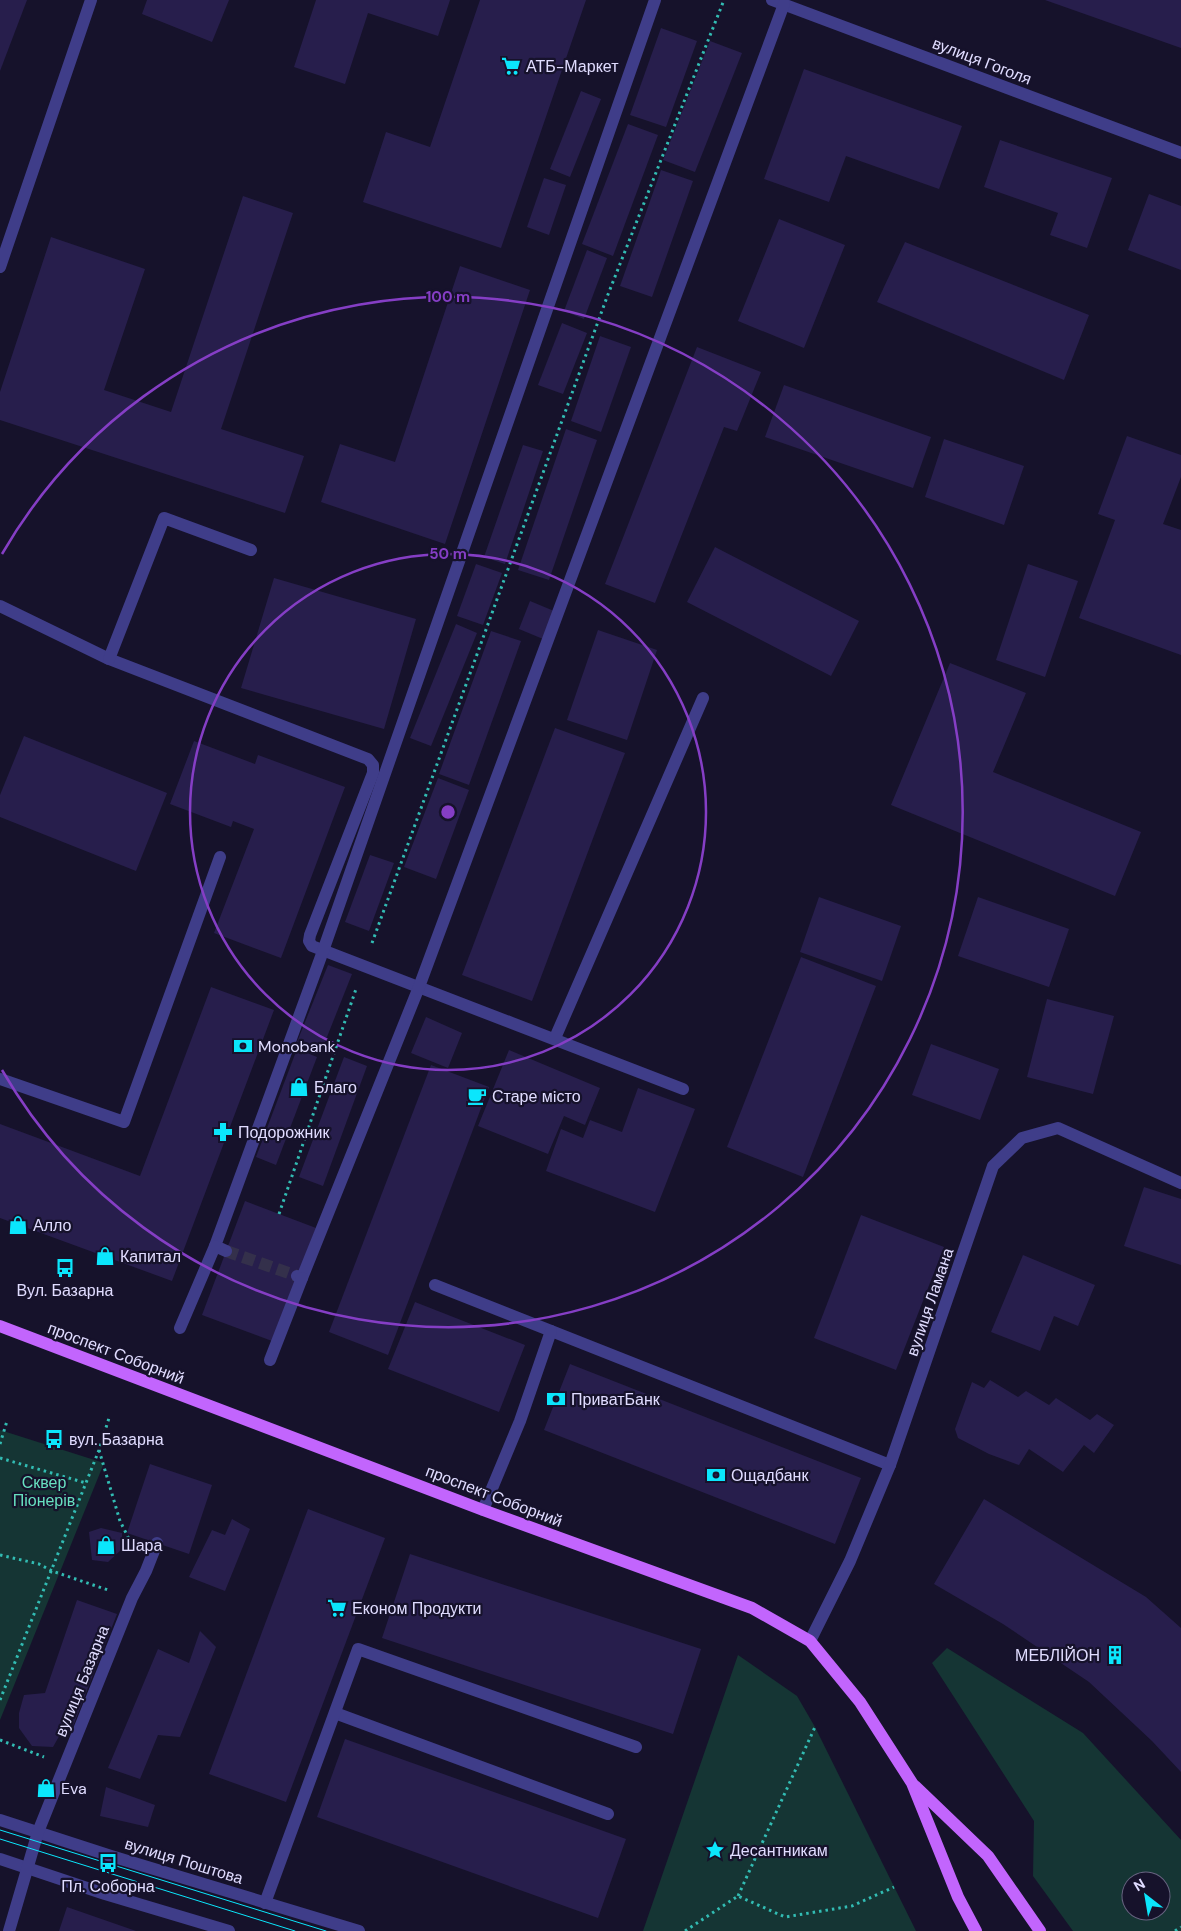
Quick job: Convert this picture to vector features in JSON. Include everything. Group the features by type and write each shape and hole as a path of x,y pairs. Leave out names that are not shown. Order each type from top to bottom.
{"main road":[{"name":"проспект Соборний","path":"0,1326 484,1510 752,1608 810,1641 860,1702 912,1783 958,1897 976,1931"},
{"name":"проспект Соборний","path":"912,1783 988,1856 1040,1931"}],"street":[{"path":"0,267 91,0"},
{"path":"180,1328 221,1249 654,0"},
{"path":"270,1360 299,1277 419,987 778,2"},
{"name":"вулиця Гоголя","path":"778,2 1181,152"},
{"path":"109,659 164,518 251,550"},
{"path":"0,606 109,659 368,759 373,765 373,773 308,941 312,946 555,1038 683,1089"},
{"path":"555,1038 703,698"},
{"path":"0,1079 124,1122 220,857"},
{"name":"вулиця Ламана","path":"810,1641 850,1561 890,1465 993,1166 1022,1138 1058,1128 1181,1183"},
{"path":"435,1285 890,1465"},
{"path":"484,1510 520,1420 551,1331"},
{"name":"вулиця Базарна","path":"27,1868 38,1832 132,1598 146,1571 157,1543"},
{"path":"265,1903 358,1649 636,1747"},
{"path":"334,1713 608,1814"},
{"name":"вулиця Поштова","path":"0,1820 359,1931"},
{"path":"0,1859 105,1894 228,1931"},
{"path":"9,1931 27,1868"}],"path":[{"path":"374,936 607,297 724,0"},
{"path":"279,1214 364,966"},
{"path":"0,1700 99,1450 109,1418"},
{"path":"0,1444 7,1421"},
{"path":"99,1450 120,1520 146,1571"},
{"path":"0,1458 86,1483"},
{"path":"0,1555 39,1564 52,1571 132,1598"},
{"path":"685,1931 738,1896 815,1727"},
{"path":"0,1740 66,1765"},
{"path":"738,1896 785,1917 852,1906 894,1887"},
{"path":"1175,1931 1181,1927"}],"green space":[{"name":"Сквер Піонерів","path":"0,1430 104,1463 0,1720"},
{"path":"947,1648 1083,1733 1181,1840 1181,1931 1073,1931 1033,1876 1034,1821 932,1663"},
{"path":"738,1655 797,1696 815,1727 916,1931 643,1931"}],"building":[{"path":"0,0 27,0 0,71"},
{"path":"147,0 229,0 212,42 142,14"},
{"path":"316,0 450,0 438,36 368,13 345,84 294,67"},
{"name":"АТБ-Маркет","path":"480,0 586,0 501,248 363,202 386,132 430,147"},
{"path":"1045,0 1181,0 1181,48"},
{"path":"661,28 697,41 666,127 630,115"},
{"path":"710,41 742,53 695,172 663,160"},
{"path":"804,69 962,126 939,189 846,156 829,202 764,179"},
{"path":"581,91 601,99 570,177 550,169"},
{"path":"628,124 658,135 613,256 582,244"},
{"path":"1000,140 1112,178 1087,248 1050,235 1058,213 984,187"},
{"path":"661,170 693,181 652,297 620,286"},
{"path":"544,178 566,185 549,235 527,227"},
{"path":"1149,194 1181,206 1181,270 1128,250"},
{"path":"243,196 293,213 221,429 304,456 285,513 0,420 0,392 51,237 145,269 104,390 171,412"},
{"path":"779,219 845,245 804,348 738,321"},
{"path":"905,242 1089,315 1064,380 877,302"},
{"path":"587,250 607,258 584,319 564,311"},
{"path":"460,266 530,290 445,544 321,502 340,444 395,462"},
{"path":"562,323 587,333 563,394 538,385"},
{"path":"600,336 631,347 601,432 571,421"},
{"path":"697,347 761,372 737,431 724,427 655,603 605,584"},
{"path":"784,385 931,437 913,488 765,437"},
{"path":"566,429 597,440 549,580 518,570"},
{"path":"1127,436 1181,455 1181,477 1163,524 1181,530 1181,655 1079,618 1115,520 1098,514"},
{"path":"944,439 1024,466 1004,525 925,497"},
{"path":"523,445 543,451 505,564 484,557"},
{"path":"715,547 859,621 831,676 687,602"},
{"path":"476,564 502,573 483,625 457,616"},
{"path":"1028,564 1078,581 1045,677 996,660"},
{"path":"274,578 416,619 384,729 241,688"},
{"path":"530,601 554,611 543,639 519,629"},
{"path":"456,624 477,633 431,746 410,738"},
{"path":"598,630 657,650 627,740 567,720"},
{"path":"491,631 521,641 469,785 439,774"},
{"path":"950,663 1026,693 993,772 1141,832 1115,896 891,805"},
{"path":"555,728 625,753 532,1001 462,975"},
{"path":"24,736 167,793 136,871 0,817 0,795"},
{"path":"194,741 255,764 258,755 345,787 281,958 214,933 254,829 233,821 231,827 170,804"},
{"path":"438,778 469,790 436,879 404,867"},
{"path":"370,855 394,863 369,931 345,922"},
{"path":"819,897 901,926 882,981 800,952"},
{"path":"978,897 1069,929 1049,987 958,956"},
{"path":"801,957 876,986 803,1177 727,1147"},
{"path":"328,965 352,974 321,1052 297,1042"},
{"path":"211,987 274,1010 172,1281 0,1218 0,1124 140,1176"},
{"path":"1047,999 1114,1016 1093,1094 1027,1077"},
{"path":"426,1017 462,1033 448,1068 411,1053"},
{"path":"931,1044 999,1069 980,1120 912,1095"},
{"path":"297,1049 317,1057 276,1165 256,1157"},
{"path":"509,1050 600,1088 585,1125 564,1116 548,1154 478,1126"},
{"path":"344,1057 367,1066 323,1186 299,1177"},
{"path":"431,1065 489,1087 388,1355 329,1332"},
{"path":"638,1088 695,1109 655,1212 546,1171 561,1129 583,1138 590,1120 622,1132"},
{"path":"1144,1187 1181,1199 1181,1265 1124,1246"},
{"path":"245,1201 316,1228 272,1341 202,1315"},
{"path":"861,1215 944,1247 896,1370 814,1338"},
{"path":"1023,1255 1095,1285 1078,1326 1054,1316 1040,1351 991,1332"},
{"path":"415,1302 525,1345 499,1412 388,1369"},
{"path":"570,1364 861,1478 835,1544 544,1430"},
{"path":"990,1380 1018,1397 1026,1391 1049,1405 1056,1398 1090,1420 1097,1414 1114,1425 1094,1453 1084,1445 1063,1472 1029,1449 1019,1465 989,1454 958,1438 955,1429 972,1382 984,1388"},
{"path":"150,1464 212,1485 189,1554 127,1533"},
{"name":"МЕБЛІЙОН","path":"984,1499 1146,1597 1181,1628 1181,1772 1152,1741 1089,1682 1003,1624 934,1584"},
{"path":"308,1509 385,1538 286,1802 209,1774"},
{"path":"232,1519 250,1529 225,1591 189,1577 212,1530 225,1535"},
{"name":"Шара","path":"101,1528 122,1533 122,1549 108,1562 92,1560 89,1532"},
{"path":"410,1554 701,1649 673,1734 382,1638"},
{"path":"77,1600 117,1614 73,1726 66,1724 53,1747 32,1746 19,1728 19,1713 24,1695 45,1693"},
{"path":"200,1631 216,1647 180,1737 158,1735 140,1779 108,1768 158,1649 189,1663"},
{"path":"345,1739 626,1839 598,1918 317,1817"},
{"path":"106,1787 155,1805 148,1827 100,1816"},
{"path":"67,1907 136,1931 59,1931"}],"tunnel":[{"path":"226,1251 297,1276"}],"tram line":[{"path":"0,1830 326,1931"},
{"path":"0,1839 295,1931"}],"place":[{"name":"АТБ-Маркет","path":"511,66"},
{"name":"Monobank","path":"243,1046"},
{"name":"Благо","path":"299,1087"},
{"name":"Старе мiсто","path":"477,1096"},
{"name":"Подорожник","path":"223,1132"},
{"name":"Алло","path":"18,1225"},
{"name":"Капитал","path":"105,1256"},
{"name":"Вул. Базарна","path":"65,1268"},
{"name":"ПриватБанк","path":"556,1399"},
{"name":"вул. Базарна","path":"54,1439"},
{"name":"Ощадбанк","path":"716,1475"},
{"name":"Шара","path":"106,1545"},
{"name":"Економ Продукти","path":"337,1608"},
{"name":"МЕБЛІЙОН","path":"1115,1655"},
{"name":"Eva","path":"46,1788"},
{"name":"Десантникам","path":"715,1850"},
{"name":"Пл. Соборна","path":"108,1863"}]}
